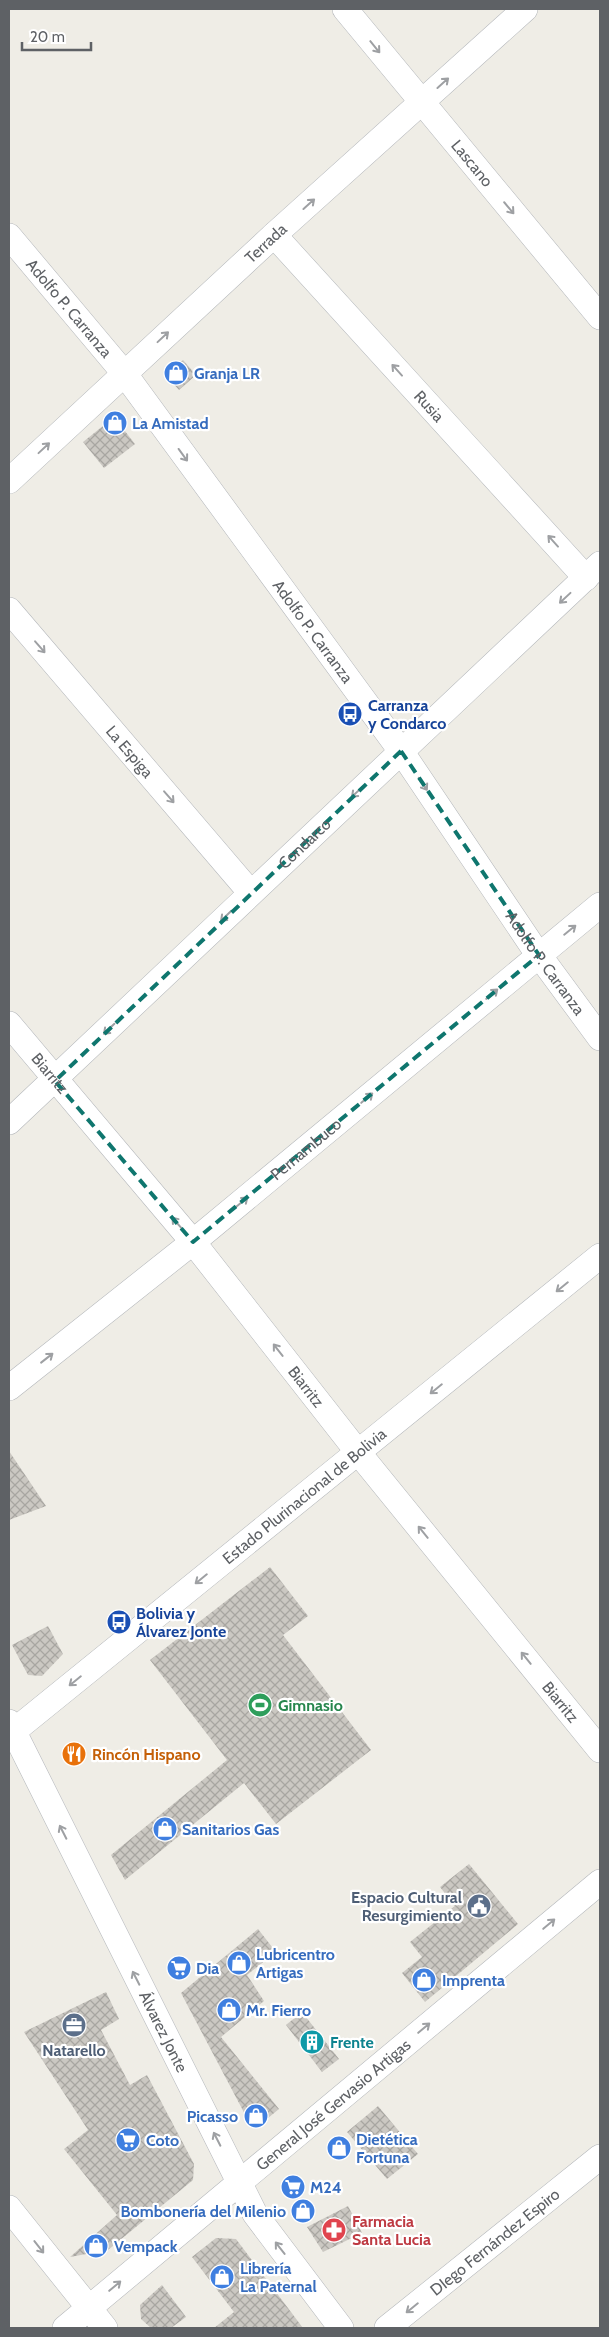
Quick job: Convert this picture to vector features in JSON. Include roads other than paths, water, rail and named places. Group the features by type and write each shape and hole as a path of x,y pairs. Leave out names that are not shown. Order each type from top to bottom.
{"street":[{"name":"Lascano","path":"344,9 600,317"},
{"name":"Terrada","path":"9,481 274,235 525,9"},
{"name":"Rusia","path":"274,235 593,571"},
{"name":"Adolfo P. Carranza","path":"9,236 124,373 400,751 539,955 600,1038"},
{"name":"Condarco","path":"9,1122 55,1081 250,892 593,571"},
{"name":"La Espiga","path":"9,610 250,892"},
{"name":"Pernambuco","path":"9,1388 193,1242 600,905"},
{"name":"Biarritz","path":"9,1024 55,1081 193,1242 358,1451 600,1750"},
{"name":"Estado Plurinacional de Bolivia","path":"10,1729 600,1256"},
{"name":"Álvarez Jonte","path":"10,1729 238,2182 263,2226 341,2328"},
{"name":"General José Gervasio Artigas","path":"65,2328 600,1882"},
{"name":"DIego Fernández Espiro","path":"388,2328 600,2157"},
{"path":"10,2213 105,2328"}],"place":[{"name":"Granja LR","path":"176,373"},
{"name":"La Amistad","path":"115,423"},
{"name":"Carranza y Condarco","path":"350,714"},
{"name":"Bolivia y Álvarez Jonte","path":"119,1622"},
{"name":"Gimnasio","path":"260,1705"},
{"name":"Rincón Hispano","path":"74,1754"},
{"name":"Sanitarios Gas","path":"165,1829"},
{"name":"Espacio Cultural Resurgimiento","path":"479,1906"},
{"name":"Lubricentro Artigas","path":"239,1963"},
{"name":"Dia","path":"179,1968"},
{"name":"Imprenta","path":"424,1980"},
{"name":"Mr. Fierro","path":"229,2010"},
{"name":"Natarello","path":"74,2025"},
{"name":"Frente","path":"312,2042"},
{"name":"Picasso","path":"256,2116"},
{"name":"Coto","path":"128,2140"},
{"name":"Dietética Fortuna","path":"339,2148"},
{"name":"M24","path":"293,2187"},
{"name":"Bombonería del Milenio","path":"303,2211"},
{"name":"Farmacia Santa Lucia","path":"334,2230"},
{"name":"Vempack","path":"96,2246"},
{"name":"Librería La Paternal","path":"222,2277"}]}
